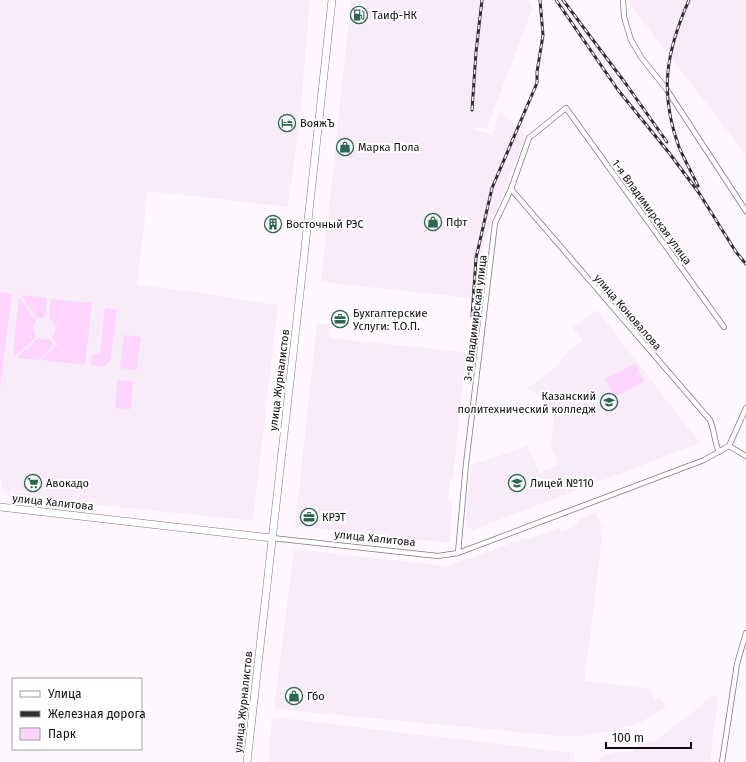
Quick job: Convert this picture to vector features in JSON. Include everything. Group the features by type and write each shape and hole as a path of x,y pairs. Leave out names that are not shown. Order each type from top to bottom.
{"street":[{"name":"улица Журналистов","path":"247,762 332,0"},
{"path":"624,0 624,17 632,40 641,56 667,90 746,211"},
{"name":"3-я Владимирская улица","path":"458,553 466,464 495,223 511,189 529,138 566,108"},
{"name":"1-я Владимирская улица","path":"566,108 724,327"},
{"name":"улица Коновалова","path":"511,189 710,420 714,431 714,442 719,452"},
{"path":"746,408 729,446 746,456"},
{"name":"улица Халитова","path":"0,507 438,556 458,553 704,460 729,446"},
{"path":"722,762 737,664 746,633"}],"shaded area":[{"path":"0,0 310,0 300,119 288,207 148,191 137,285 196,292 278,305 253,521 4,495 0,478"},
{"path":"351,0 528,0 533,7 487,128 470,128 492,134 500,111 526,135 484,242 478,299 321,282"},
{"path":"746,0 746,155 627,1"},
{"name":"Казанский политехнический колледж","path":"597,310 700,443 473,530 465,526 471,465 528,446 539,473 557,465 551,444 554,416 548,402 528,388 560,364 561,359 566,353 583,340 572,328"},
{"path":"317,323 331,325 330,338 466,352 453,479 450,479 448,501 453,501 449,543 295,526"},
{"path":"596,512 603,530 585,681 652,689 654,701 660,697 666,707 638,724 585,736 559,736 274,709 294,549 447,566 559,528 561,532 576,526 579,519"},
{"path":"712,696 718,697 710,762 597,762 603,755 615,752 634,751 634,747 639,747 640,742 655,741"},
{"path":"272,717 575,753 574,762 268,762"}],"green space":[{"path":"0,292 12,294 0,387"},
{"path":"21,295 47,298 45,317 38,319"},
{"path":"19,297 36,321 33,328 36,337 15,356 13,351"},
{"path":"51,299 92,303 85,365 41,360 57,345 52,337 56,329 53,322 49,318"},
{"path":"105,308 117,310 110,362 102,367 90,365 91,354 100,354"},
{"path":"124,335 141,337 137,370 120,368"},
{"path":"38,338 43,340 49,339 54,344 38,360 17,358"},
{"path":"635,364 644,382 614,397 605,379"},
{"path":"117,380 133,381 131,409 115,408"}],"railway":[{"path":"472,110 476,52 482,0"},
{"path":"472,316 476,258 492,188 537,83 537,72 543,35 540,0"},
{"path":"556,0 618,90 670,154 699,193 736,252 746,264"},
{"path":"563,0 667,142"},
{"path":"689,0 681,19 670,55 667,90 669,109 679,147 698,186"}],"place":[{"name":"Таиф-НК","path":"359,15"},
{"name":"ВояжЪ","path":"287,123"},
{"name":"Марка Пола","path":"345,147"},
{"name":"Пфт","path":"433,222"},
{"name":"Восточный РЭС","path":"273,224"},
{"name":"Бухгалтерские Услуги: Т.О.П.","path":"340,319"},
{"name":"Казанский политехнический колледж","path":"609,402"},
{"name":"Авокадо","path":"33,483"},
{"name":"Лицей №110","path":"517,483"},
{"name":"КРЭТ","path":"309,517"},
{"name":"Гбо","path":"294,696"}]}
